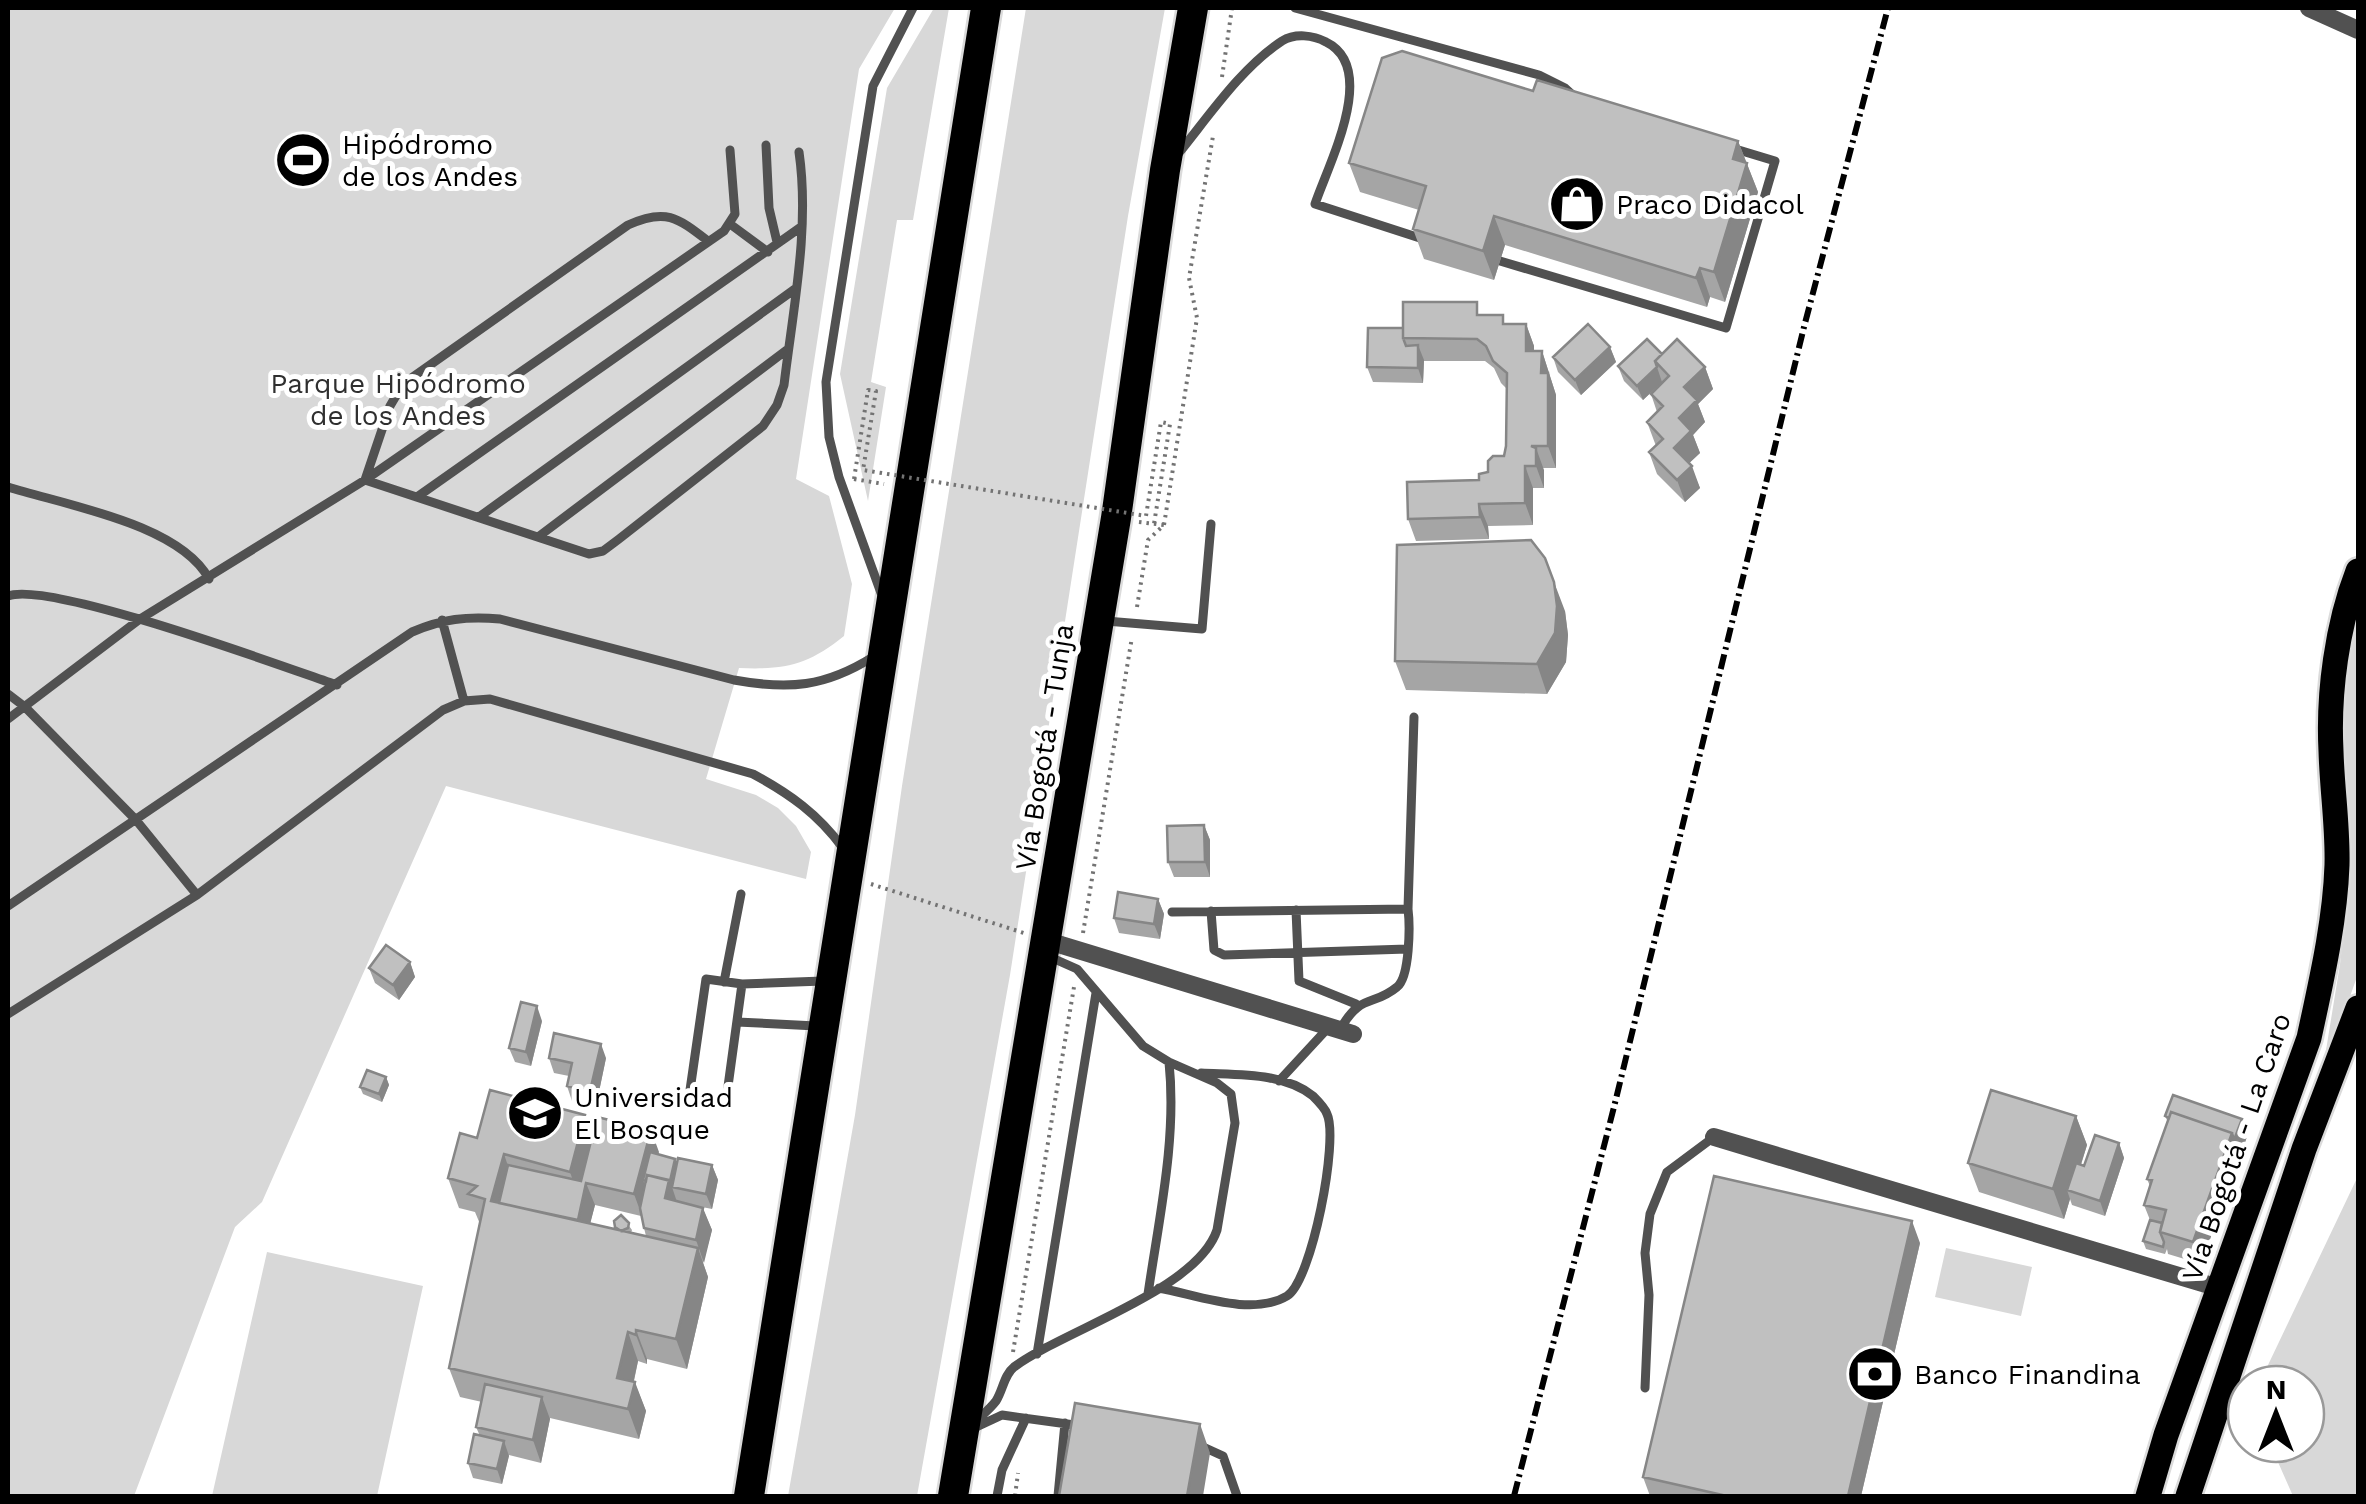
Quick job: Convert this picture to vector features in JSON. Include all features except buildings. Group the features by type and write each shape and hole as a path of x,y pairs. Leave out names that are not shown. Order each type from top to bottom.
{"highway":[{"path":"749,1496 986,8"},
{"name":"Vía Bogotá - Tunja","path":"954,1496 1194,8"}],"main road":[{"name":"Vía Bogotá - La Caro","path":"2148,1496 2166,1435 2309,1038 2322,980 2337,866 2330,750 2332,691 2358,571"},
{"path":"2188,1496 2304,1149 2358,1008"}],"street":[{"path":"2308,8 2358,30"},
{"path":"1044,947 1078,960 1342,1029"},
{"path":"1714,1137 2220,1288"}],"lane":[{"path":"890,615 838,477 829,437 826,382 873,86 913,8"},
{"path":"1295,36 1300,10 1539,75 1566,88 1582,104"},
{"path":"1165,170 1262,56 1285,39 1311,37 1328,42 1343,56 1350,74 1348,106 1315,204 1429,241"},
{"path":"766,145 770,208 778,242"},
{"path":"1500,261 1726,328 1775,161 1722,146"},
{"path":"8,720 140,620 365,480 730,224 734,214 730,150"},
{"path":"365,480 589,554 602,552 619,540 763,426 778,405 784,385 802,227 799,152"},
{"path":"365,480 390,406 403,384 612,236 648,216 669,215 708,241"},
{"path":"730,224 768,252"},
{"path":"417,497 802,227"},
{"path":"478,518 795,289"},
{"path":"538,537 788,348"},
{"path":"8,488 160,534 202,566 209,579"},
{"path":"1098,620 1202,629 1211,524"},
{"path":"8,596 41,596 140,620 338,685"},
{"path":"8,906 412,632 442,620 470,616 500,619 773,687 812,684 850,672 884,650"},
{"path":"442,620 464,701"},
{"path":"8,694 136,820 197,895"},
{"path":"8,1014 197,895 443,710 464,701 490,699 753,774 791,794 813,813 849,867"},
{"path":"1279,1082 1342,1029 1356,1004 1397,988 1405,977 1414,717"},
{"path":"724,982 741,894"},
{"path":"1172,912 1408,909"},
{"path":"1296,910 1299,981 1356,1004"},
{"path":"1211,911 1212,945 1224,955 1407,949"},
{"path":"965,1432 996,1401 1010,1370 1159,1288 1201,1260 1212,1246 1235,1124 1231,1094 1143,1046 1096,994 1078,960"},
{"path":"742,984 726,1102 690,1097 706,980 742,984 831,980"},
{"path":"1036,1354 1096,994"},
{"path":"737,1022 824,1026"},
{"path":"1148,1294 1166,1171 1172,1100 1169,1062"},
{"path":"1159,1288 1247,1305 1268,1304 1289,1296 1300,1284 1316,1238 1331,1134 1328,1114 1314,1097 1262,1076 1194,1073"},
{"path":"1645,1388 1649,1296 1645,1253 1650,1214 1668,1172 1714,1137"},
{"path":"965,1432 1002,1415 1084,1427"},
{"path":"997,1496 1002,1470 1026,1418"},
{"path":"1058,1496 1065,1424"},
{"path":"1181,1443 1223,1456 1237,1496"}],"path":[{"path":"1010,1370 1148,540 1164,525 1197,318 1189,278 1232,8"},
{"path":"910,488 854,480 868,390 876,392 863,470 1146,516 1161,422 1170,424 1154,524"},
{"path":"849,867 1044,947"},
{"path":"1013,1447 1020,1466 1015,1496"}],"green space":[{"name":"Parque Hipódromo de los Andes","path":"8,8 895,8 859,69 796,479 829,496 852,584 844,636 819,654 795,664 739,668 706,779 756,795 778,808 796,826 811,852 806,879 446,786 262,1202 235,1227 134,1496 8,1496"},
{"path":"934,8 949,8 913,220 897,220 871,382 886,387 868,501 840,374 887,88"},
{"path":"1026,8 1165,8 1128,216 1010,975 917,1496 788,1496 855,1115 902,786"},
{"path":"2354,622 2358,629 2358,974 2322,1075 2340,964 2352,852 2341,741 2344,682"},
{"path":"2358,1176 2358,1496 2293,1496 2279,1464 2326,1464 2326,1364 2269,1364"},
{"path":"1946,1248 2032,1267 2021,1316 1935,1297"},
{"path":"267,1252 423,1286 377,1496 212,1496"}],"railway":[{"path":"1514,1496 1614,1107 1804,327 1888,8"}],"place":[{"name":"Hipódromo de los Andes","path":"303,160"},
{"name":"Praco Didacol","path":"1577,204"},
{"name":"Universidad El Bosque","path":"535,1113"},
{"name":"Banco Finandina","path":"1875,1374"}]}
